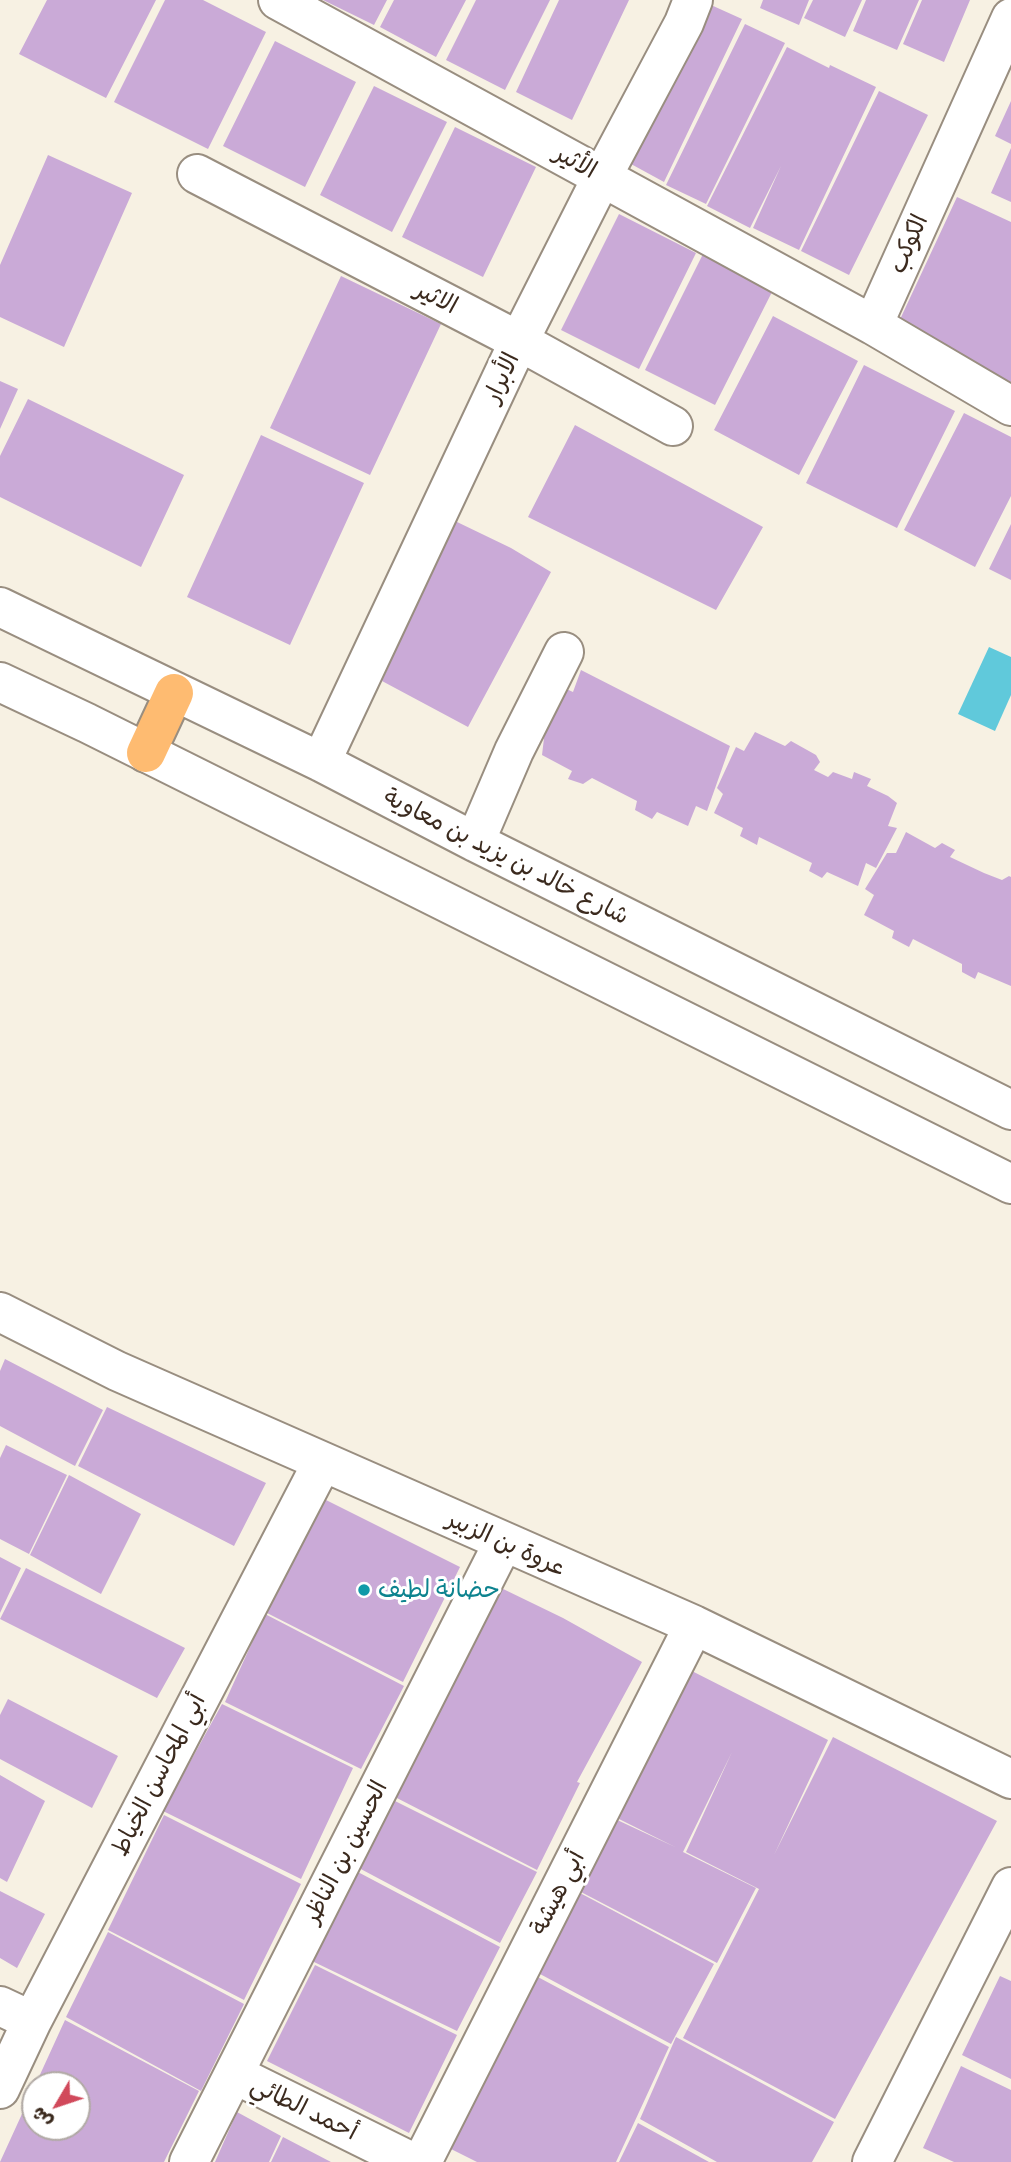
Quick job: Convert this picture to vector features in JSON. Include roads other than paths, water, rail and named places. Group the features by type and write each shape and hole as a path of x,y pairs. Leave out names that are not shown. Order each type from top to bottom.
{"main road":[{"path":"146,753 174,693"}],"street":[{"name":"الأبرار","path":"321,762 520,341 602,177 684,23 693,0"},
{"name":"الأثير","path":"284,1 873,325"},
{"name":"الكوكب","path":"873,325 1011,18"},
{"name":"الاثير","path":"197,174 520,341 673,426"},
{"path":"873,325 1011,406"},
{"name":"شارع خالد بن يزيد بن معاوية","path":"0,607 321,762 1011,1110"},
{"path":"475,842 514,751 564,652"},
{"path":"0,682 1011,1184"},
{"name":"عروة بن الزبير","path":"3,1321 694,1625 1011,1779"},
{"name":"أبي المحاسن الخياط","path":"0,2089 16,2014 322,1463"},
{"name":"الحسين بن الناظر","path":"189,2162 503,1543"},
{"name":"أبي هيشة","path":"422,2162 694,1625"},
{"path":"872,2162 1011,1887"},
{"name":"أحمد الطائي","path":"234,2074 412,2162"}],"water":[{"path":"989,647 1011,657 1011,695 995,731 958,714"}],"place":[{"name":"حضانة لطيف","path":"364,1590"}]}
